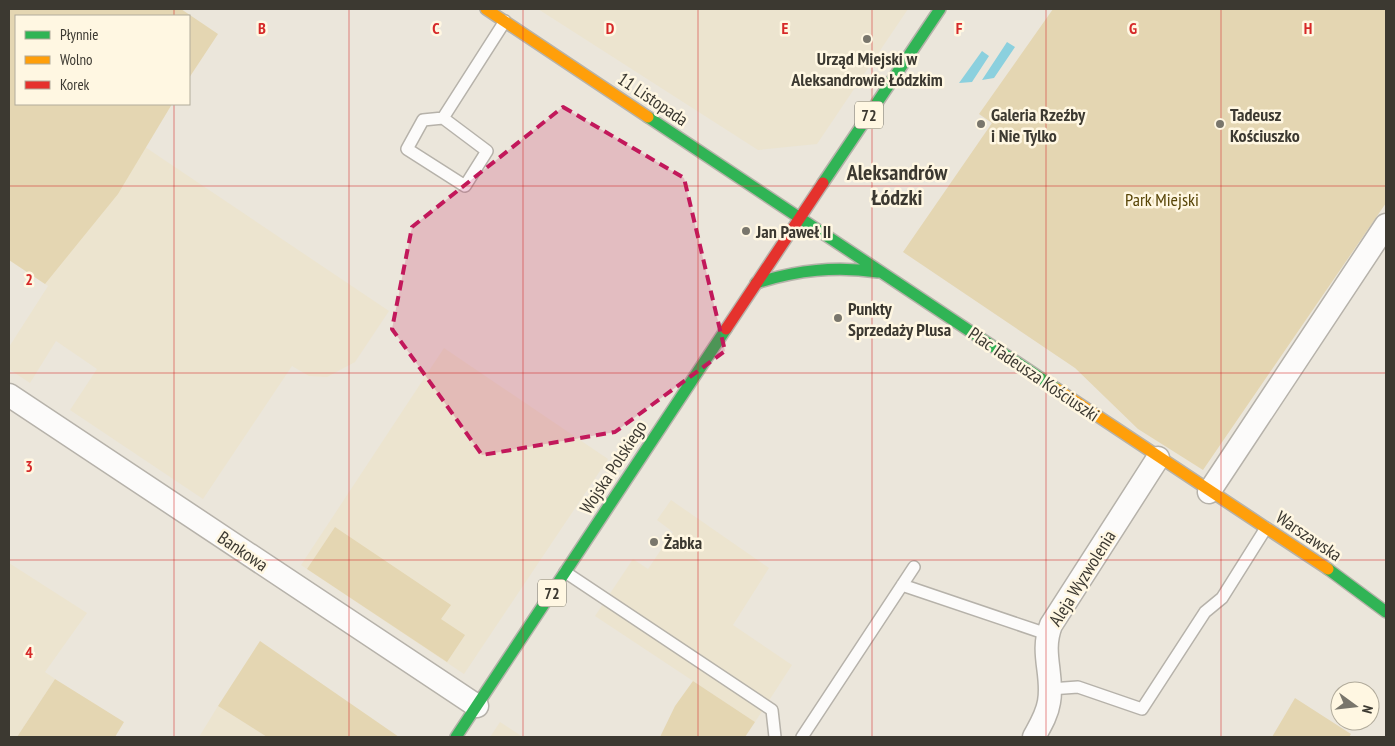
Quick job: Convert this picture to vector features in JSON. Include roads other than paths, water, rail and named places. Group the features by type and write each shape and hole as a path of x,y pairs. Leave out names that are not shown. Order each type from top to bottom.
{"main road":[{"name":"11 Listopada","path":"486,9 801,217"},
{"name":"72","path":"801,217 937,10"},
{"name":"Plac Tadeusza Kościuszki","path":"801,217 1210,492"},
{"name":"Wojska Polskiego","path":"456,737 801,217"},
{"path":"756,284 807,269 851,268 882,272"},
{"name":"Warszawska","path":"1210,492 1348,583 1386,612"}],"street":[{"path":"1210,492 1386,226"},
{"name":"Bankowa","path":"9,395 477,706"},
{"name":"Aleja Wyzwolenia","path":"1034,737 1050,701 1045,647 1051,625 1158,458"}],"lane":[{"path":"443,118 505,21"},
{"path":"443,118 487,151 465,186 407,149 423,120 443,118"},
{"path":"1050,689 1078,687 1142,710 1205,612 1222,598 1266,528"},
{"path":"802,737 914,567"},
{"path":"566,572 772,710 775,737"},
{"path":"902,585 1047,634"}],"water":[{"path":"1007,42 1015,47 994,78 982,80"},
{"path":"982,51 989,56 972,82 959,83"}],"place":[{"name":"Urząd Miejski w Aleksandrowie Łódzkim","path":"867,39"},
{"name":"Galeria Rzeźby i Nie Tylko","path":"981,124"},
{"name":"Tadeusz Kościuszko","path":"1220,124"},
{"name":"Jan Paweł II","path":"746,231"},
{"name":"Punkty Sprzedaży Plusa","path":"838,318"},
{"name":"Żabka","path":"654,542"}],"district":[{"name":"Aleksandrów Łódzki","path":"897,184"}],"park label":[{"name":"Park Miejski","path":"1162,199"}]}
